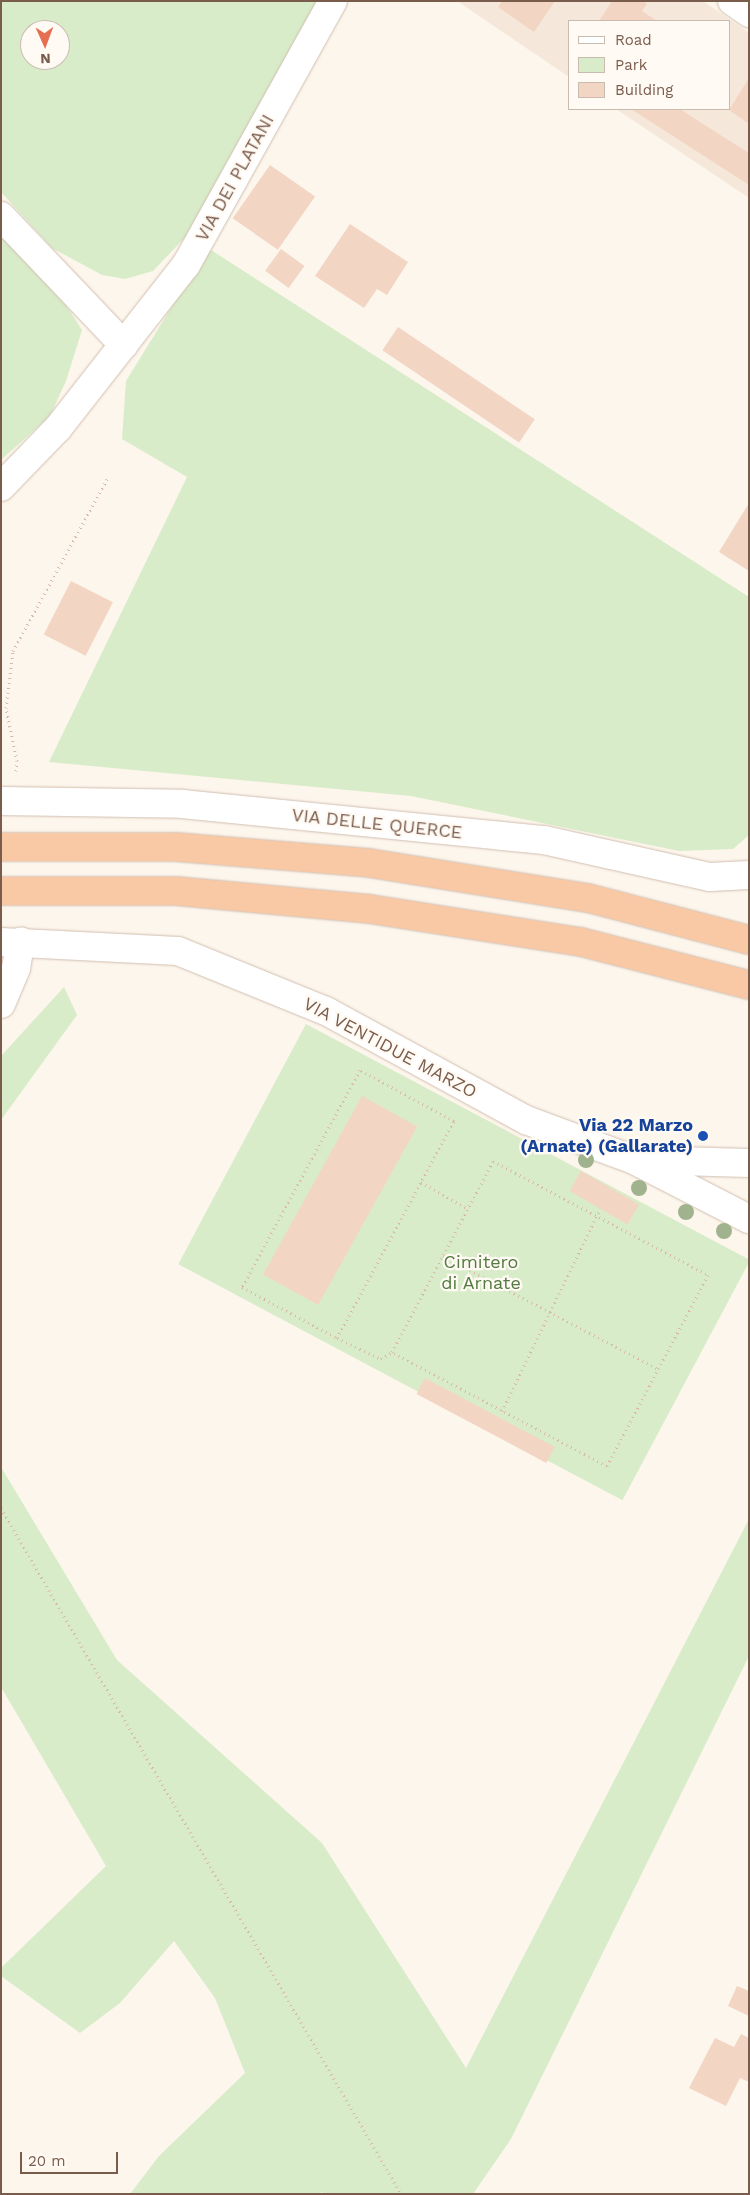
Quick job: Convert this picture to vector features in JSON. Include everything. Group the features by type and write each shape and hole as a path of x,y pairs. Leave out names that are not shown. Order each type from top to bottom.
{"highway":[{"path":"1,847 176,847 369,863 588,898 749,940"},
{"path":"1,891 176,892 370,909 581,942 749,985"}],"street":[{"name":"VIA DEI PLATANI","path":"1,487 58,428 186,265 333,1"},
{"path":"732,1 749,13"},
{"path":"1,216 124,345"},
{"name":"VIA DELLE QUERCE","path":"6,801 202,806 544,840 710,877 749,875"},
{"path":"1,1004 16,968 11,942"},
{"name":"VIA VENTIDUE MARZO","path":"11,942 178,951 326,1011 526,1120 634,1160 749,1219"},
{"name":"VIA VENTIDUE MARZO","path":"634,1160 749,1163"}],"path":[{"path":"6,801 17,761 6,708 14,651 107,479"},
{"path":"337,1338 454,1121 360,1070 242,1287 337,1338 381,1359 392,1352 493,1161 708,1275 607,1466 392,1352"},
{"path":"421,1182 468,1208"},
{"path":"502,1410 600,1209"},
{"path":"443,1256 658,1369"},
{"path":"1,1508 401,2194"}],"shaded area":[{"path":"457,1 703,1 749,33 749,198 617,110 730,110 730,20 568,20 568,76"}],"green space":[{"path":"1,1 322,1 195,227 153,271 125,279 102,275 52,248 1,192"},
{"path":"1,232 55,288 82,330 66,381 50,416 1,460"},
{"path":"208,248 749,597 749,835 733,849 679,851 411,796 49,762 187,477 122,439 126,381"},
{"path":"64,987 77,1015 1,1120 1,1056"},
{"name":"Cimitero di Arnate","path":"306,1024 749,1260 622,1500 178,1264"},
{"path":"1,1467 117,1660 322,1843 466,2068 749,1519 749,1656 511,2139 473,2194 323,2194 322,2191 320,2194 130,2194 159,2156 245,2073 215,1998 174,1941 120,2003 80,2033 1,1976 1,1968 106,1866 1,1687"}],"building":[{"path":"502,1 555,1 534,32 498,7"},
{"path":"612,1 643,1 647,4 642,11 656,20 600,20"},
{"path":"749,78 749,124 729,110"},
{"path":"633,110 682,110 749,153 749,185"},
{"path":"270,165 315,197 278,250 233,218"},
{"path":"350,224 408,262 387,295 377,289 364,308 315,276"},
{"path":"281,249 304,266 289,288 265,271"},
{"path":"398,327 535,419 519,442 382,350"},
{"path":"749,503 749,571 719,552"},
{"path":"71,581 113,602 86,656 44,634"},
{"path":"362,1096 417,1127 318,1305 263,1274"},
{"path":"581,1171 639,1204 628,1224 570,1191"},
{"path":"425,1378 555,1447 546,1463 417,1394"},
{"path":"737,1986 749,1991 749,2016 728,2006"},
{"path":"741,2034 749,2038 749,2082 740,2078 726,2106 689,2088 715,2038 734,2047"}],"place":[{"name":"Via 22 Marzo (Arnate) (Gallarate)","path":"703,1136"}]}
